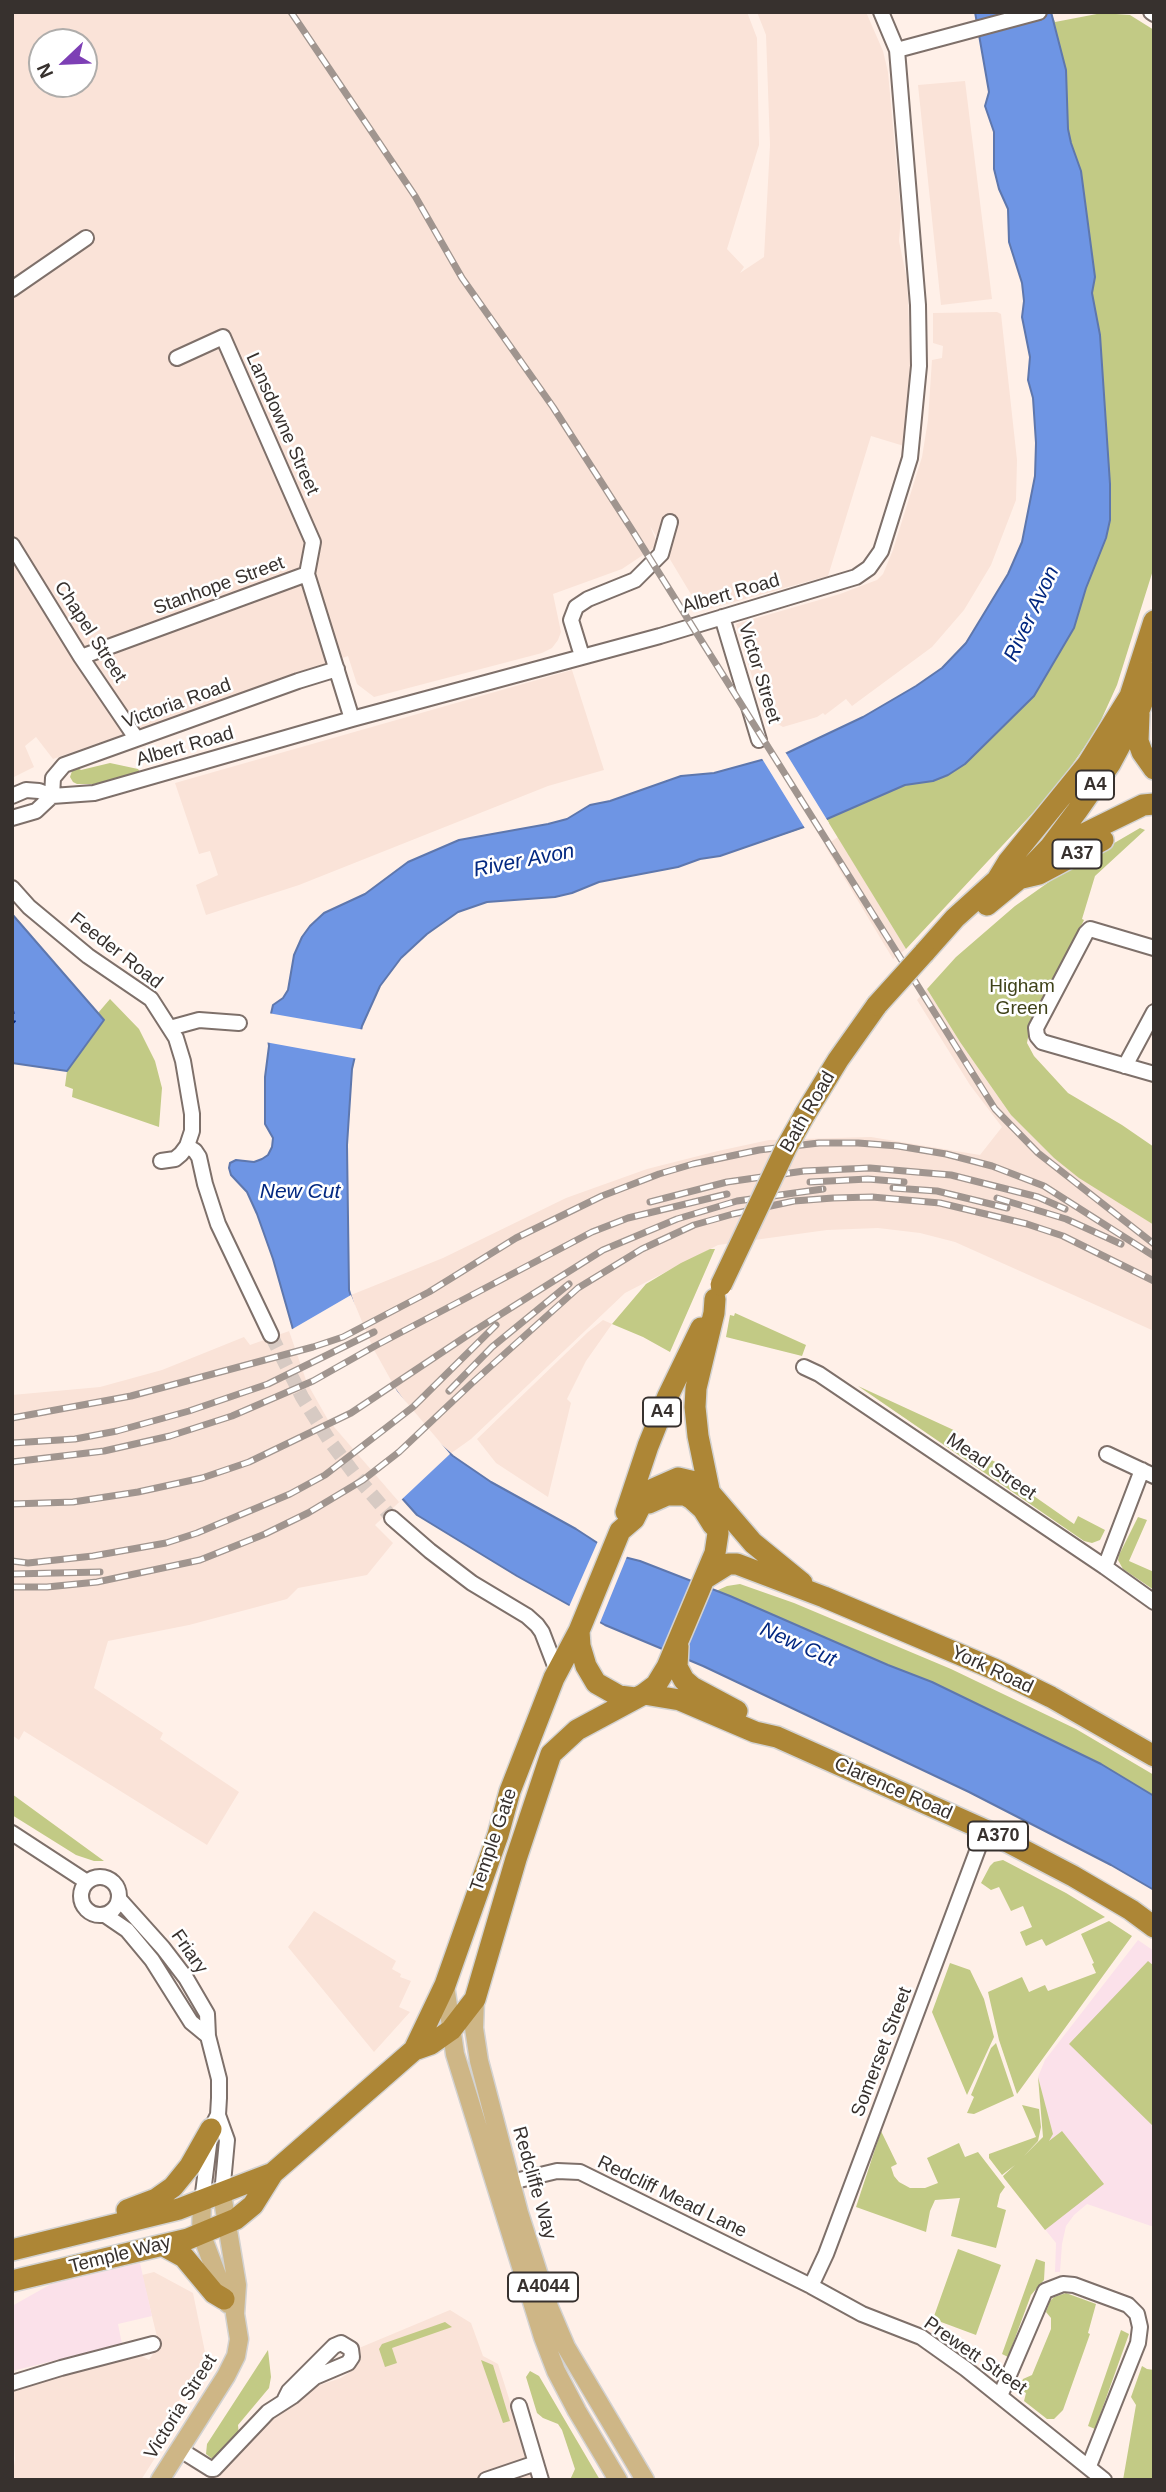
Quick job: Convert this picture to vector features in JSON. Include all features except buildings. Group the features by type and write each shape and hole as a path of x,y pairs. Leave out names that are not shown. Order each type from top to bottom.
{"highway":[{"name":"Bath Road","path":"997,880 1008,862 1087,765 1116,722 1130,696 1154,621"},
{"name":"Bath Road","path":"928,949 990,903 1042,855 1110,764 1140,708 1154,673"},
{"path":"1140,708 1138,741 1154,769"},
{"name":"A37","path":"1042,855 1150,801"},
{"name":"A37","path":"1020,878 1039,874 1108,837 1124,815"},
{"name":"Bath Road","path":"620,1533 648,1446 668,1396 786,1147 838,1060 877,1005 955,918 997,880 1042,855"},
{"name":"Bath Road","path":"718,1292 696,1388 695,1407 698,1437 718,1533"},
{"name":"A4","path":"581,1625 620,1533 634,1519 653,1489 678,1478 695,1482 711,1494"},
{"name":"York Road","path":"711,1494 768,1557 824,1598"},
{"name":"A4","path":"475,1999 520,1844 551,1754 577,1730 675,1674 679,1641 709,1573 718,1533 703,1509 692,1499 685,1495 667,1495 639,1510"},
{"name":"York Road","path":"709,1573 728,1564 737,1564 824,1598 994,1669 1051,1697 1154,1756"},
{"name":"Temple Gate","path":"414,2050 445,1985 498,1835 510,1791 557,1671 581,1625"},
{"name":"Clarence Road","path":"581,1625 580,1646 586,1666 596,1683 619,1696 680,1700 755,1732 777,1737 985,1830 1073,1876 1131,1910 1154,1927"},
{"name":"Clarence Road","path":"675,1674 692,1687 762,1723 777,1737"},
{"name":"Temple Gate","path":"226,2224 253,2205 273,2173 414,2050 430,2044 450,2030 475,1999"},
{"path":"101,2229 113,2214 142,2206 173,2187 190,2166 214,2122"},
{"name":"Temple Gate","path":"212,2197 273,2173"},
{"name":"Temple Way","path":"12,2250 179,2209 212,2197"},
{"name":"Temple Way","path":"12,2281 163,2245 226,2224"},
{"path":"163,2245 184,2257 229,2306"}],"main road":[{"name":"A4044","path":"445,1985 450,2030"},
{"name":"Redcliffe Way","path":"475,1999 474,2028 479,2061 511,2182 549,2307 562,2339 645,2480"},
{"name":"Redcliffe Way","path":"450,2030 539,2328 556,2371 618,2480"},
{"name":"Victoria Street","path":"212,2197 226,2224 237,2285 229,2306"},
{"name":"Victoria Street","path":"160,2480 236,2356 239,2339 201,2234 212,2197"}],"street":[{"name":"Albert Road","path":"12,796 26,790 40,791 52,796 94,793 722,617 856,577 869,568 881,551 910,458 919,366 918,305 897,50 881,12"},
{"path":"897,50 1039,12"},
{"path":"12,289 86,238"},
{"name":"Lansdowne Street","path":"177,358 223,337 313,542 307,575"},
{"path":"582,656 571,620 576,607 588,599 635,580 661,554 670,522"},
{"name":"Chapel Street","path":"12,545 81,657 136,738"},
{"name":"Stanhope Street","path":"81,657 307,575 352,719"},
{"name":"Victor Street","path":"722,617 760,740"},
{"name":"Victoria Road","path":"52,796 53,778 64,765 337,669"},
{"name":"Albert Road","path":"12,818 36,811 52,796"},
{"name":"Feeder Road","path":"12,888 88,956 151,999 176,1038 183,1061 192,1114 192,1131 187,1146"},
{"path":"1154,948 1090,929 1037,1028 1037,1036 1042,1042 1154,1074"},
{"path":"1125,1066 1154,1012"},
{"path":"170,1028 199,1020 239,1023"},
{"path":"161,1161 174,1159 187,1146 200,1157 205,1184 218,1224 271,1335"},
{"name":"Mead Street","path":"804,1367 820,1374 1154,1602"},
{"path":"1105,1567 1148,1473 1107,1454"},
{"path":"392,1518 472,1583 527,1616 542,1632 557,1671"},
{"name":"Somerset Street","path":"811,2286 826,2254 985,1830"},
{"name":"Friary","path":"12,1833 87,1882"},
{"name":"Friary","path":"208,2036 191,2022 152,1960 127,1930 105,1915 92,1913 82,1902 81,1896 87,1882 99,1877 108,1879 117,1887 119,1899 152,1933 186,1978 207,2014 208,2036 219,2079 214,2122 212,2197"},
{"path":"105,1915 113,1910 119,1899"},
{"name":"Friary","path":"212,2197 227,2140 214,2122"},
{"name":"Redcliff Mead Lane","path":"511,2182 557,2171 580,2172 811,2286"},
{"path":"1000,2396 1045,2291 1063,2284 1074,2285 1128,2305 1137,2314 1139,2343 1089,2466"},
{"name":"Prewett Street","path":"811,2286 862,2314 920,2337 1000,2396 1104,2480"},
{"path":"179,2449 214,2469 268,2412 285,2399 315,2376 348,2363 352,2357 351,2349 341,2343 334,2346 289,2391 285,2399"},
{"path":"12,2383 153,2344"},
{"path":"519,2406 541,2480"},
{"path":"486,2480 536,2463"}],"shaded area":[{"path":"12,12 747,12 757,38 759,145 727,249 744,267 740,273 764,257 770,145 766,35 757,12 866,12 883,51 888,72 901,215 899,241 907,280 911,368 904,446 871,436 828,576 701,611 650,526 658,545 622,569 553,594 561,632 552,648 542,653 374,697 357,684 348,656 53,759 36,737 25,746 34,767 12,778"},
{"path":"965,81 992,299 941,305 918,85"},
{"path":"933,313 1001,314 1017,460 1016,500 991,565 964,610 932,647 852,706 846,699 825,715 823,713 783,727 764,716 736,624 840,594 877,580 883,574 922,457 928,420 932,360 942,358 943,346 933,343"},
{"path":"572,670 604,770 548,786 299,885 206,915 196,885 218,875 210,851 199,854 175,783"},
{"path":"838,837 906,949 893,959 825,846"},
{"path":"927,989 1011,1115 1054,1158 1154,1225 1154,1331 955,1242 920,1233 878,1228 827,1230 718,1245 625,1293 471,1439 450,1454 375,1525 393,1543 367,1575 298,1588 287,1599 189,1625 108,1641 94,1688 163,1733 160,1739 239,1792 207,1845 24,1731 19,1740 12,1735 12,1395 100,1387 162,1370 244,1337 250,1345 292,1330 351,1295 443,1258 566,1198 647,1169 718,1151 769,1140 871,1137 980,1155 1002,1127 970,1085 917,1000"},
{"path":"603,1320 612,1324 586,1361 567,1399 571,1403 548,1497 496,1463 477,1439"},
{"path":"314,1911 396,1961 392,1969 401,1974 400,1977 411,1981 399,2007 410,2012 374,2052 288,1947"},
{"path":"1138,1940 1154,1951 1154,2227 1087,2204 1066,2226 1060,2272 1055,2272 1056,2243 1004,2178 1047,2143 1052,2134 1038,2077 1045,2060"},
{"path":"140,2263 152,2316 118,2324 122,2344 12,2371 12,2306 51,2284"},
{"path":"154,2272 193,2293 206,2357 154,2441 155,2458 141,2480 12,2480 15,2459 12,2389 65,2371 139,2354 149,2360 159,2345 142,2275"},
{"path":"450,2310 471,2323 483,2356 498,2364 535,2480 206,2480 261,2423 280,2413 311,2388 341,2378 353,2370 360,2358 359,2348"}],"green space":[{"path":"1051,12 1055,22 1102,13 1130,15 1154,30 1154,567 1117,685 1097,729 1056,788 906,949 827,820 720,856 600,882 572,893 555,897 487,902 458,912 427,934 401,958 380,986 362,1026 352,1069 347,1145 349,1290 378,1366 427,1433 453,1456 491,1482 576,1529 616,1555 640,1561 716,1591 740,1584 794,1603 951,1669 1076,1729 1154,1775 1154,1830 643,1582 389,1416 311,1202 383,945 525,881 1035,639"},
{"path":"110,763 138,769 140,772 94,784 77,784 70,777 72,771 78,768 81,770"},
{"name":"Higham Green","path":"1140,828 1145,830 1095,876 1082,919 1084,920 1029,1032 1027,1043 1034,1056 1068,1093 1154,1147 1154,1225 1079,1178 1054,1158 1011,1115 927,989 956,957 1015,906 1056,877"},
{"path":"110,999 139,1029 155,1061 162,1088 159,1127 72,1097 73,1089 65,1086 67,1071 104,1020 98,1013"},
{"path":"710,1249 715,1249 670,1352 612,1324 646,1284"},
{"path":"735,1313 806,1345 802,1356 726,1337 730,1315 734,1316"},
{"path":"858,1386 958,1432 954,1443 1000,1464 998,1471 1074,1524 1078,1516 1105,1530 1100,1540 1092,1543 1084,1541"},
{"path":"1138,1517 1147,1520 1129,1561 1154,1572 1154,1590 1123,1569 1118,1560"},
{"path":"12,1794 104,1861 76,1855 12,1815"},
{"path":"1003,1860 1105,1917 1046,1946 1042,1939 1026,1946 1020,1932 1032,1927 1023,1906 1011,1911 999,1887 991,1890 981,1883 990,1866"},
{"path":"1109,1921 1132,1936 1017,2094 999,2040 988,1992 1022,1977 1029,1992 1045,1985 1048,1991 1096,1973 1081,1934"},
{"path":"1148,1961 1154,1966 1154,2127 1069,2044"},
{"path":"950,1963 970,1970 984,1999 994,2037 967,2095 932,2012"},
{"path":"996,2043 1014,2096 974,2114 967,2113 974,2097 971,2095 991,2048"},
{"path":"1038,2077 1053,2134 1049,2141 1062,2131 1104,2184 1045,2230 1003,2176 1015,2165 1002,2175 989,2158 989,2154 1036,2137 1022,2105 1039,2109 1041,2127 1038,2141 1024,2156 1043,2137"},
{"path":"881,2131 897,2164 891,2167 894,2176 910,2188 925,2188 938,2183 927,2158 959,2143 965,2157 978,2152 1005,2187 997,2207 1006,2210 996,2248 951,2236 960,2198 935,2200 926,2232 856,2207"},
{"path":"958,2249 1001,2265 976,2335 933,2319"},
{"path":"1036,2259 1045,2262 1044,2280 1031,2295 1008,2357 1002,2354"},
{"path":"1066,2293 1096,2304 1088,2333 1090,2334 1063,2410 1054,2419 1047,2419 1024,2401 1026,2393 1019,2389 1023,2379 1032,2375 1051,2329 1051,2318 1046,2312 1050,2301"},
{"path":"445,2322 452,2327 392,2348 397,2363 385,2367 379,2349 382,2344"},
{"path":"1121,2330 1129,2334 1095,2429 1088,2426"},
{"path":"268,2350 271,2377 269,2388 238,2425 239,2436 216,2458 211,2458 206,2454 207,2444"},
{"path":"481,2360 493,2365 510,2421 503,2423"},
{"path":"1142,2366 1154,2370 1154,2480 1123,2480 1136,2405 1131,2397"},
{"path":"530,2371 539,2376 600,2480 570,2480 575,2469 562,2430 558,2424 537,2413 526,2377"}],"water":[{"path":"975,12 1051,12 1066,70 1068,129 1081,171 1095,277 1092,293 1100,335 1110,484 1110,520 1106,538 1074,628 1034,696 965,764 948,775 933,781 905,785 827,819 720,856 599,882 555,897 487,902 458,912 427,934 401,958 380,986 362,1026 352,1069 347,1145 349,1290 378,1366 427,1433 453,1456 491,1482 576,1529 616,1555 640,1561 730,1596 932,1682 1101,1764 1154,1796 1154,1890 969,1792 703,1666 605,1625 517,1576 417,1515 331,1419 300,1354 257,1214 247,1192 231,1175 229,1168 230,1163 236,1160 254,1162 262,1159 272,1147 273,1138 265,1124 265,1077 269,1046 267,1031 273,1005 283,998 288,990 294,955 302,937 324,913 365,894 408,862 459,840 567,819 590,805 610,801 681,776 714,773 787,753 863,717 916,686 942,668 966,643 1008,574 1022,542 1035,476 1036,443 1033,398 1028,380 1030,357 1022,317 1022,283 1009,242 1008,209 994,169 994,132 985,106 989,92"},
{"path":"12,914 104,1020 67,1071 12,1063"}],"pier":[{"path":"784,750 829,823 806,830 761,757"},
{"path":"268,1013 365,1030 358,1059 265,1042 263,1031"},
{"path":"351,1295 373,1348 397,1391 450,1454 399,1502 328,1420 307,1383 289,1331"},
{"path":"598,1541 617,1552 628,1554 599,1625 568,1609"}],"ferry route":[{"path":"12,1005 15,1021 12,1024"}],"tunnel":[{"path":"271,1335 302,1397 329,1440 392,1518"}],"railway":[{"path":"291,12 415,196 462,278 553,407 632,530 995,1109 1038,1153 1154,1244"},
{"path":"12,1418 131,1396 343,1337 429,1292 516,1238 602,1196 693,1164 759,1150 819,1143 858,1143 946,1154 992,1166 1044,1186 1154,1256"},
{"path":"650,1202 727,1182 804,1171 870,1168 951,1175 1038,1197 1065,1209"},
{"path":"810,1182 868,1179 904,1182"},
{"path":"893,1188 937,1191 1007,1208"},
{"path":"12,1504 73,1502 138,1492 202,1478 249,1462 351,1413 603,1250 677,1219 737,1201 823,1189"},
{"path":"12,1462 104,1451 170,1436 232,1416 313,1381 592,1232 628,1218 727,1194"},
{"path":"12,1587 97,1582 200,1560 308,1513 363,1480 399,1452 578,1288 642,1249 694,1225 733,1214 794,1201 833,1198 872,1197 940,1203 1027,1224 1063,1236 1154,1281"},
{"path":"997,1198 1066,1219 1121,1244"},
{"path":"449,1391 492,1347 569,1284"},
{"path":"12,1561 28,1563 93,1556 166,1543 290,1494 325,1475 413,1407 496,1325"},
{"path":"12,1443 75,1439 117,1431 189,1411 268,1384 374,1332"},
{"path":"12,1574 100,1572"}],"water label":[{"name":"River Avon","path":"1032,614"},
{"name":"River Avon","path":"524,861"},
{"name":"New Cut","path":"300,1192"},
{"name":"New Cut","path":"798,1645"}]}
